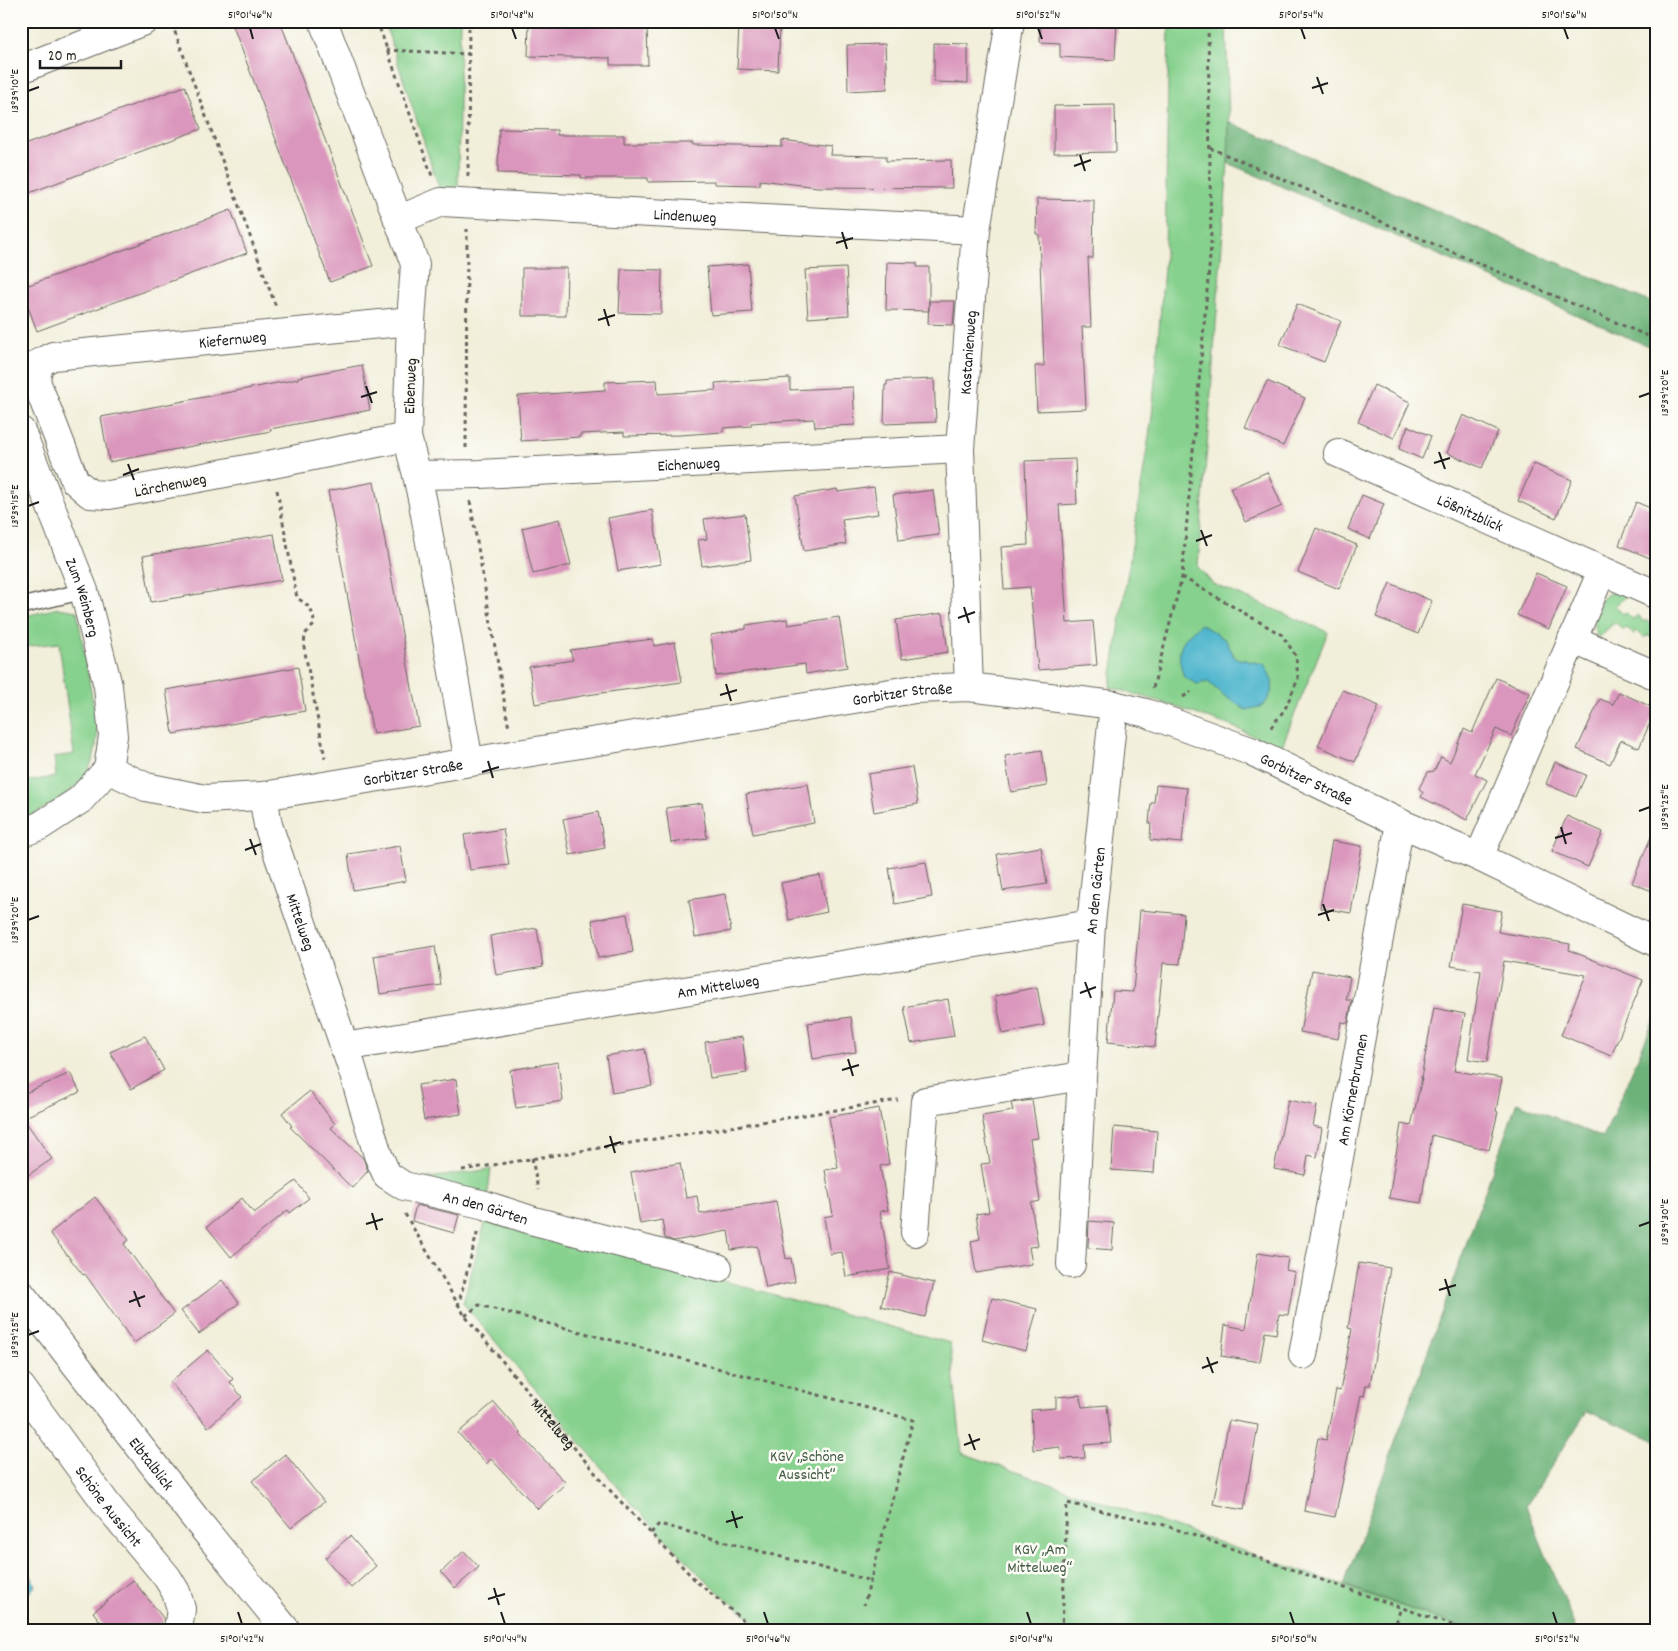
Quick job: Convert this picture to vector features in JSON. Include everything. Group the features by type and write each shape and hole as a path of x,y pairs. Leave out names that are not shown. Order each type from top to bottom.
{"street":[{"path":"21,68 144,21"},
{"name":"Eibenweg","path":"323,21 415,264 407,436 417,475 469,762"},
{"name":"Kastanienweg","path":"969,687 960,449 976,230 1010,21"},
{"name":"Lindenweg","path":"398,220 455,203 976,230"},
{"name":"Kiefernweg","path":"53,356 411,321"},
{"name":"Lärchenweg","path":"53,356 39,363 36,381 75,481 90,494 109,495 407,436"},
{"name":"Zum Weinberg","path":"21,431 84,591 108,686 113,736 108,770"},
{"name":"Eichenweg","path":"417,475 960,449"},
{"name":"Lößnitzblick","path":"1338,453 1657,595"},
{"path":"1478,857 1602,571"},
{"path":"1572,638 1657,676"},
{"name":"Gorbitzer Straße","path":"108,770 146,787 205,799 263,796 915,689 969,687 1114,705 1146,713 1253,752 1657,943"},
{"name":"An den Gärten","path":"1071,1264 1090,924 1114,705"},
{"path":"21,833 40,826 80,800 108,770"},
{"name":"Mittelweg","path":"263,796 268,825 344,1047"},
{"name":"Am Körnerbrunnen","path":"1303,1355 1400,823"},
{"name":"Am Mittelweg","path":"344,1047 1090,924"},
{"name":"An den Gärten","path":"344,1047 378,1155 387,1175 404,1186 718,1268"},
{"path":"915,1232 925,1101 1082,1076"},
{"name":"Elbtalblick","path":"21,1294 205,1530 286,1630"},
{"name":"Schöne Aussicht","path":"21,1387 108,1506 167,1577 176,1592 181,1609 178,1630"}],"lane":[{"path":"21,606 84,591"}],"path":[{"path":"171,21 286,333"},
{"path":"377,21 386,50 455,203"},
{"path":"469,21 470,54 455,203 466,474 514,755"},
{"path":"1146,713 1182,577 1211,245 1208,21"},
{"path":"386,50 470,54"},
{"path":"1210,148 1657,340"},
{"path":"272,464 297,598 307,604 314,614 314,625 306,634 304,647 325,758"},
{"path":"1182,577 1282,635 1296,656 1298,679 1285,709 1253,752"},
{"path":"455,1171 919,1096 925,1101"},
{"path":"532,1158 538,1190"},
{"name":"Mittelweg","path":"404,1186 399,1204 464,1316 606,1486 697,1582 755,1630"},
{"path":"458,1306 485,1206"},
{"path":"464,1316 479,1305 913,1420 864,1605"},
{"path":"1062,1630 1067,1503 1161,1524 1466,1630"},
{"path":"652,1533 660,1524 871,1581"},
{"path":"1394,1630 1401,1607"}],"green space":[{"path":"384,21 460,21 458,195 441,194"},
{"path":"1169,21 1226,21 1229,122 1228,163 1198,567 1213,584 1328,632 1281,748 1231,726 1110,687 1152,417 1165,255"},
{"path":"1229,122 1657,305 1657,350 1228,163"},
{"path":"1622,590 1631,591 1615,606 1623,614 1626,612 1633,619 1638,615 1644,622 1646,620 1654,627 1657,625 1657,640 1655,642 1648,635 1644,638 1637,631 1633,634 1626,627 1623,630 1615,622 1598,638 1593,624 1602,599 1608,594"},
{"path":"58,608 77,611 97,726 96,745 92,761 85,775 76,786 52,804 21,821 21,782 56,777 54,757 74,754 59,643 21,647 21,617"},
{"path":"1657,1013 1657,1441 1587,1411 1526,1506 1576,1630 1470,1630 1344,1585 1517,1102 1603,1138"},
{"path":"491,1169 487,1200 422,1179"},
{"name":"KGV „Schöne Aussicht“","path":"487,1216 950,1343 962,1453 1470,1630 765,1630 709,1584 632,1504 463,1303"}],"water":[{"path":"1201,624 1226,640 1235,658 1264,664 1272,681 1272,690 1263,706 1246,710 1223,695 1208,682 1197,684 1184,677 1180,660 1181,647 1188,636"},
{"path":"21,1571 30,1573 35,1586 29,1593 21,1593"}],"building":[{"path":"231,21 280,21 373,266 330,282"},
{"path":"533,21 586,21 586,25 647,24 648,65 610,65 610,58 528,56 529,23 533,23"},
{"path":"1041,21 1117,21 1115,60 1060,57 1060,43 1040,42"},
{"path":"739,25 780,27 778,71 737,69"},
{"path":"934,43 968,44 968,83 934,82"},
{"path":"885,44 887,89 848,91 847,45"},
{"path":"185,86 201,129 21,196 21,146"},
{"path":"1115,105 1116,152 1054,153 1054,106"},
{"path":"499,129 557,130 557,135 624,135 624,143 693,143 693,145 782,147 782,140 831,146 830,155 886,156 886,161 951,160 952,188 818,187 760,180 760,185 714,184 714,181 648,182 648,178 581,178 581,175 498,173"},
{"path":"1037,199 1094,200 1093,258 1088,258 1091,327 1082,327 1086,409 1037,411 1035,366 1044,366 1039,234 1036,234"},
{"path":"231,210 247,253 37,331 21,288"},
{"path":"887,262 917,263 917,267 929,267 929,311 886,310"},
{"path":"748,264 752,312 711,315 707,267"},
{"path":"522,268 567,268 566,316 522,316"},
{"path":"846,268 849,315 808,318 805,270"},
{"path":"621,269 662,270 661,314 619,313"},
{"path":"929,301 955,301 953,325 928,324"},
{"path":"1297,304 1341,321 1324,362 1280,345"},
{"path":"362,365 370,410 109,462 101,417"},
{"path":"790,378 790,390 853,387 855,425 815,427 814,419 751,423 751,426 723,428 723,432 624,436 624,432 580,434 580,437 521,441 518,396 605,390 605,382 657,380 658,394 716,390 715,383"},
{"path":"934,379 936,422 884,424 885,385 887,385 887,381"},
{"path":"1267,381 1305,398 1283,446 1245,428"},
{"path":"1374,385 1410,402 1394,438 1358,422"},
{"path":"1463,415 1498,431 1482,468 1447,453"},
{"path":"1408,426 1431,436 1422,459 1399,449"},
{"path":"1075,459 1077,504 1059,505 1067,623 1093,621 1097,665 1038,670 1030,587 1004,589 1001,547 1028,545 1025,461"},
{"path":"1534,464 1572,480 1556,518 1518,501"},
{"path":"1267,472 1282,506 1246,522 1230,488"},
{"path":"374,482 419,726 373,734 328,491"},
{"path":"874,487 878,514 842,519 846,544 804,551 795,496 837,489 838,492"},
{"path":"933,490 939,535 899,540 893,495"},
{"path":"1362,495 1384,504 1370,539 1348,529"},
{"path":"1636,502 1657,511 1657,561 1619,545"},
{"path":"652,510 661,564 618,571 608,518"},
{"path":"745,514 751,560 702,566 698,540 707,539 704,519"},
{"path":"560,519 571,565 533,574 522,528"},
{"path":"1316,528 1357,545 1339,589 1298,572"},
{"path":"274,534 282,580 151,602 143,556"},
{"path":"1536,573 1567,586 1549,629 1517,615"},
{"path":"1390,583 1432,601 1418,634 1376,617"},
{"path":"943,613 948,652 902,659 896,620"},
{"path":"839,617 847,667 806,674 805,664 716,676 711,635 746,629 746,625 787,619 788,625"},
{"path":"653,639 654,646 675,642 682,682 535,704 529,667 573,660 570,650"},
{"path":"298,667 305,711 173,734 166,690"},
{"path":"1496,678 1530,693 1511,736 1496,729 1475,774 1487,780 1467,820 1421,797 1423,793 1419,788 1428,772 1434,771 1441,757 1450,762 1464,729 1472,733"},
{"path":"1342,690 1379,706 1355,762 1318,746"},
{"path":"1619,692 1656,709 1639,748 1621,740 1610,764 1577,749 1600,699 1613,704"},
{"path":"1042,750 1047,786 1011,792 1005,756"},
{"path":"1555,762 1586,775 1576,797 1546,784"},
{"path":"912,767 918,804 874,812 868,774"},
{"path":"808,784 814,823 753,834 746,794"},
{"path":"1156,785 1187,788 1182,843 1150,840 1151,803 1154,803"},
{"path":"702,803 707,838 671,843 666,808"},
{"path":"598,812 605,848 570,855 563,819"},
{"path":"1567,816 1603,832 1588,867 1552,851"},
{"path":"1657,825 1657,893 1632,883"},
{"path":"503,829 509,865 470,870 464,835"},
{"path":"1332,841 1362,846 1351,913 1320,908"},
{"path":"400,846 406,881 353,890 348,854"},
{"path":"1041,847 1047,884 1003,891 997,854"},
{"path":"926,862 932,897 895,904 889,868"},
{"path":"820,875 827,912 789,920 781,883"},
{"path":"725,894 731,931 695,937 689,900"},
{"path":"1462,904 1502,911 1498,932 1570,944 1569,950 1643,980 1611,1056 1561,1035 1586,975 1504,961 1487,1062 1468,1059 1481,971 1451,966"},
{"path":"1140,910 1184,914 1180,964 1163,963 1155,1047 1108,1042 1113,991 1133,992"},
{"path":"627,914 633,952 598,958 592,920"},
{"path":"537,928 543,967 496,975 490,936"},
{"path":"435,946 441,985 380,994 374,956"},
{"path":"1312,970 1350,977 1346,1000 1352,1000 1348,1023 1341,1022 1338,1039 1300,1032"},
{"path":"1037,987 1044,1025 1003,1034 995,996"},
{"path":"948,999 954,1036 911,1043 904,1007"},
{"path":"1434,1008 1465,1014 1454,1071 1502,1078 1496,1111 1498,1112 1489,1150 1432,1135 1421,1203 1389,1198 1401,1124 1411,1126 1422,1078"},
{"path":"851,1017 856,1052 813,1059 808,1023"},
{"path":"145,1036 164,1070 131,1089 110,1052"},
{"path":"742,1037 747,1073 710,1078 705,1042"},
{"path":"645,1049 652,1086 612,1093 606,1056"},
{"path":"558,1062 563,1101 516,1108 510,1070"},
{"path":"70,1073 80,1092 23,1118 52,1159 21,1180 21,1095"},
{"path":"456,1079 461,1114 424,1120 418,1085"},
{"path":"310,1091 335,1124 331,1128 363,1158 368,1171 352,1188 290,1127 292,1126 282,1113"},
{"path":"1032,1100 1038,1138 1030,1139 1040,1201 1031,1203 1038,1246 1029,1247 1032,1264 976,1273 971,1241 980,1239 976,1214 989,1212 981,1164 990,1163 982,1116 1013,1111 1011,1103"},
{"path":"1288,1100 1317,1106 1313,1126 1322,1128 1317,1157 1308,1155 1305,1175 1274,1169"},
{"path":"879,1108 889,1164 880,1166 888,1210 880,1211 890,1269 846,1277 842,1252 830,1254 824,1217 833,1215 825,1170 838,1168 829,1117"},
{"path":"1114,1127 1157,1131 1154,1173 1111,1170"},
{"path":"680,1163 686,1198 697,1196 700,1214 776,1201 786,1259 791,1258 795,1282 766,1288 757,1246 731,1250 728,1231 674,1241 665,1238 662,1220 640,1224 631,1172"},
{"path":"296,1181 309,1198 290,1213 288,1210 231,1257 207,1227 242,1198 254,1213"},
{"path":"95,1197 129,1240 124,1244 174,1314 134,1343 85,1274 83,1275 50,1233"},
{"path":"416,1205 459,1215 454,1233 412,1221"},
{"path":"1089,1221 1114,1223 1112,1250 1088,1248"},
{"path":"1258,1253 1288,1258 1286,1270 1295,1272 1288,1315 1279,1314 1276,1334 1265,1332 1260,1362 1221,1356 1225,1325 1246,1329"},
{"path":"1359,1263 1390,1268 1370,1385 1366,1385 1364,1396 1361,1395 1335,1517 1304,1511 1318,1438 1326,1440 1336,1390 1340,1391 1352,1329 1348,1328"},
{"path":"890,1272 934,1283 925,1317 881,1306"},
{"path":"222,1280 239,1303 199,1334 181,1311"},
{"path":"992,1298 1037,1309 1026,1351 982,1340"},
{"path":"208,1350 233,1379 230,1382 242,1397 208,1427 170,1382"},
{"path":"1080,1395 1082,1407 1107,1405 1111,1443 1084,1445 1085,1458 1061,1459 1060,1447 1033,1450 1031,1410 1056,1408 1056,1397"},
{"path":"494,1402 520,1434 566,1483 538,1509 491,1459 486,1464 458,1433"},
{"path":"1229,1420 1258,1425 1243,1510 1213,1504"},
{"path":"285,1454 324,1502 291,1528 252,1481"},
{"path":"350,1536 376,1566 351,1588 325,1558"},
{"path":"464,1551 479,1567 455,1588 441,1572"},
{"path":"133,1580 164,1619 163,1621 153,1630 107,1630 93,1612"}],"park label":[{"name":"KGV „Am Mittelweg“","path":"1040,1557"}]}
